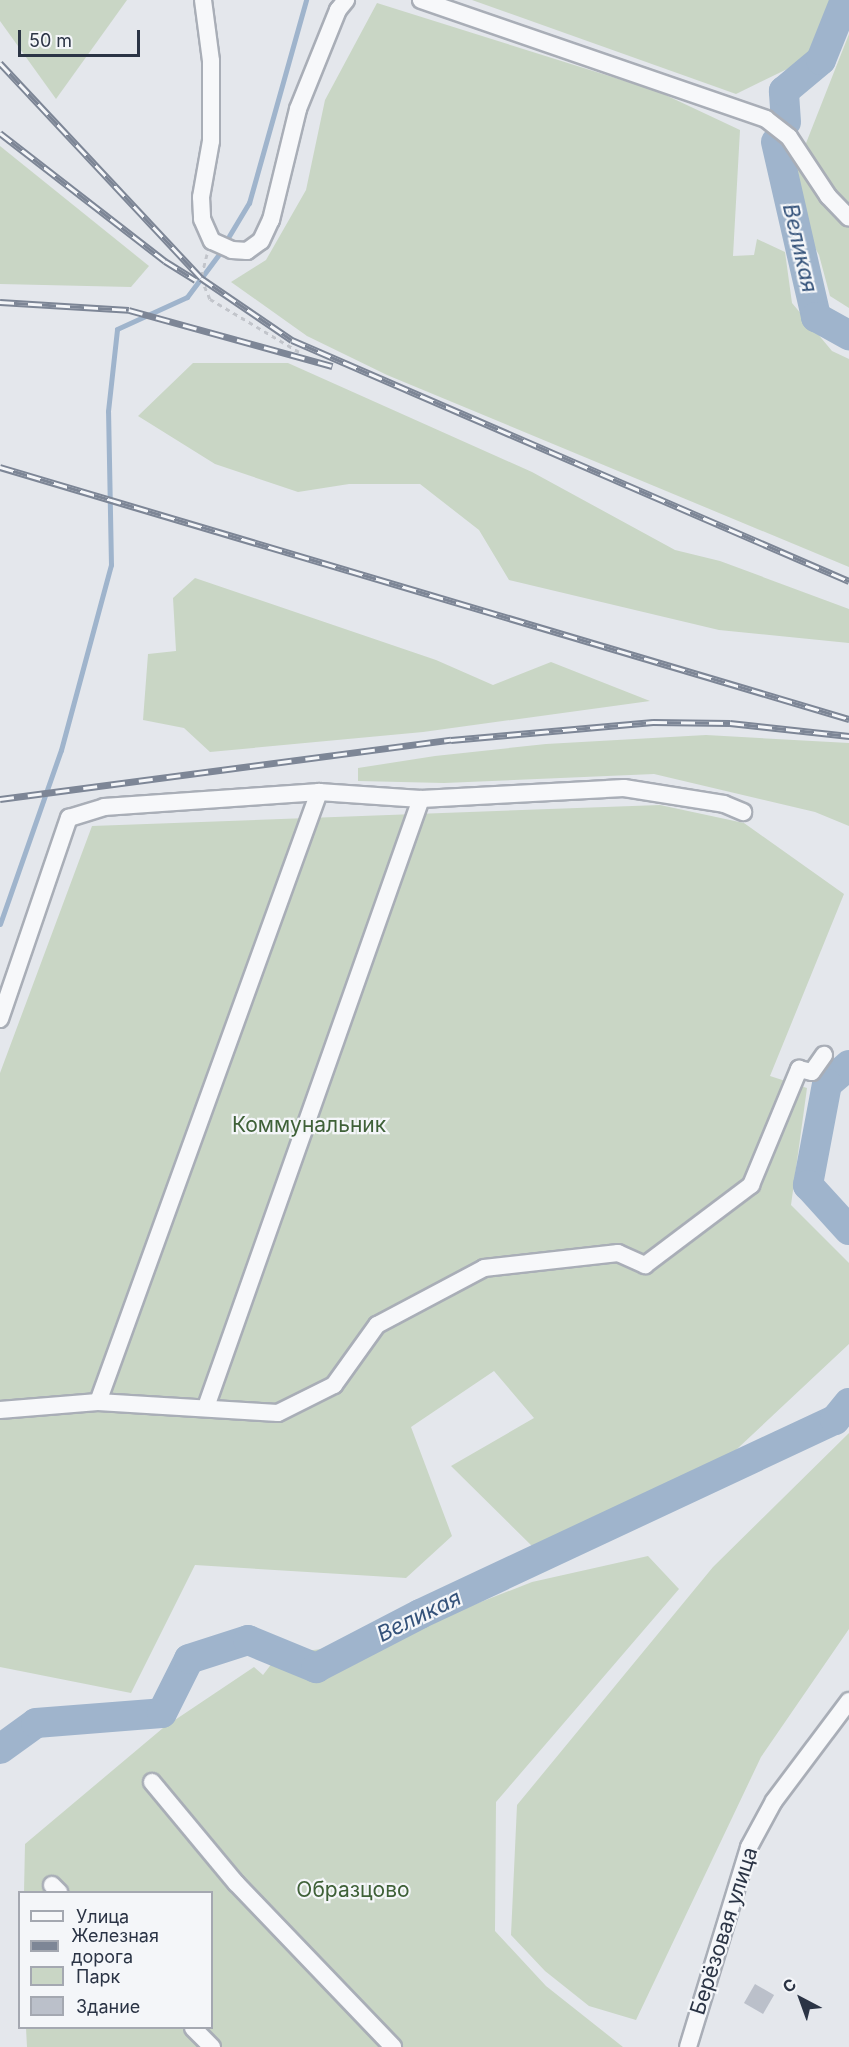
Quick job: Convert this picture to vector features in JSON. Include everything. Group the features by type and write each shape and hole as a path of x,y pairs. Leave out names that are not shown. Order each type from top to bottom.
{"street":[{"path":"203,0 211,61 211,141 201,197 205,232 212,241 232,250 246,251 261,241 271,220 298,109 339,10 346,0"},
{"path":"421,0 766,119 789,137 828,196 849,218"},
{"path":"0,1019 69,818 104,807 319,792 421,799 624,788 724,804 743,812"},
{"path":"98,1402 319,792"},
{"path":"206,1407 421,799"},
{"path":"0,1410 98,1402 278,1413 334,1385 377,1325 484,1268 618,1252 645,1266 752,1185 799,1069 812,1072 824,1055"},
{"name":"Берёзовая улица","path":"688,2047 749,1847 774,1801 849,1701"},
{"path":"152,1782 236,1883 393,2047"},
{"path":"194,2029 212,2047"}],"path":[{"path":"212,241 201,278 210,299 301,353"}],"green space":[{"path":"0,0 127,0 56,99 0,21"},
{"path":"472,0 839,0 814,56 736,94"},
{"path":"377,3 657,91 740,130 733,256 754,255 757,239 785,252 792,303 832,351 849,359 849,567 387,375 307,336 231,282 266,260 306,190 325,100"},
{"path":"849,34 849,308 830,296 819,255 786,194"},
{"path":"0,146 149,266 131,287 0,284"},
{"path":"193,363 288,363 532,472 675,550 720,561 849,609 849,643 719,630 509,580 479,530 420,484 349,484 298,492 215,464 138,416"},
{"path":"195,578 436,660 493,685 551,662 650,701 423,732 210,752 184,728 143,720 148,654 176,651 173,598"},
{"path":"706,735 849,743 849,826 815,812 654,774 444,783 358,781 358,768 435,756 546,744"},
{"name":"Коммунальник","path":"660,805 744,823 844,894 770,1076 807,1088 791,1205 849,1263 849,1344 706,1478 537,1551 451,1466 534,1418 494,1371 411,1427 452,1536 406,1578 195,1565 131,1693 0,1667 0,1073 92,826"},
{"path":"849,1433 849,1629 761,1757 636,2020 589,2006 545,1971 511,1935 517,1805 713,1567"},
{"name":"Образцово","path":"648,1556 679,1589 496,1802 495,1931 546,1986 623,2047 27,2047 26,2029 213,2029 213,1891 24,1891 25,1844 163,1728 254,1667 263,1675 279,1654 330,1648 445,1616 532,1582"}],"building":[{"path":"755,1984 774,1995 763,2014 744,2003"}],"waterway":[{"path":"229,236 249,203 306,0"},
{"name":"Великая","path":"786,122 784,91 821,60 845,0"},
{"name":"Великая","path":"776,142 816,317 849,335"},
{"path":"0,924 61,750 111,565 108,411 117,329 187,297 219,254"},
{"name":"Великая","path":"849,1065 827,1084 808,1185 849,1230"},
{"name":"Великая","path":"0,1749 36,1723 162,1713 189,1659 248,1640 316,1668 420,1614 835,1420 849,1403"}],"railway":[{"path":"0,63 201,278 292,340 849,581"},
{"path":"0,133 165,261 196,280"},
{"path":"0,302 129,310 332,366"},
{"path":"0,467 849,719"},
{"path":"0,799 451,740 653,722 730,723 849,736"}]}
